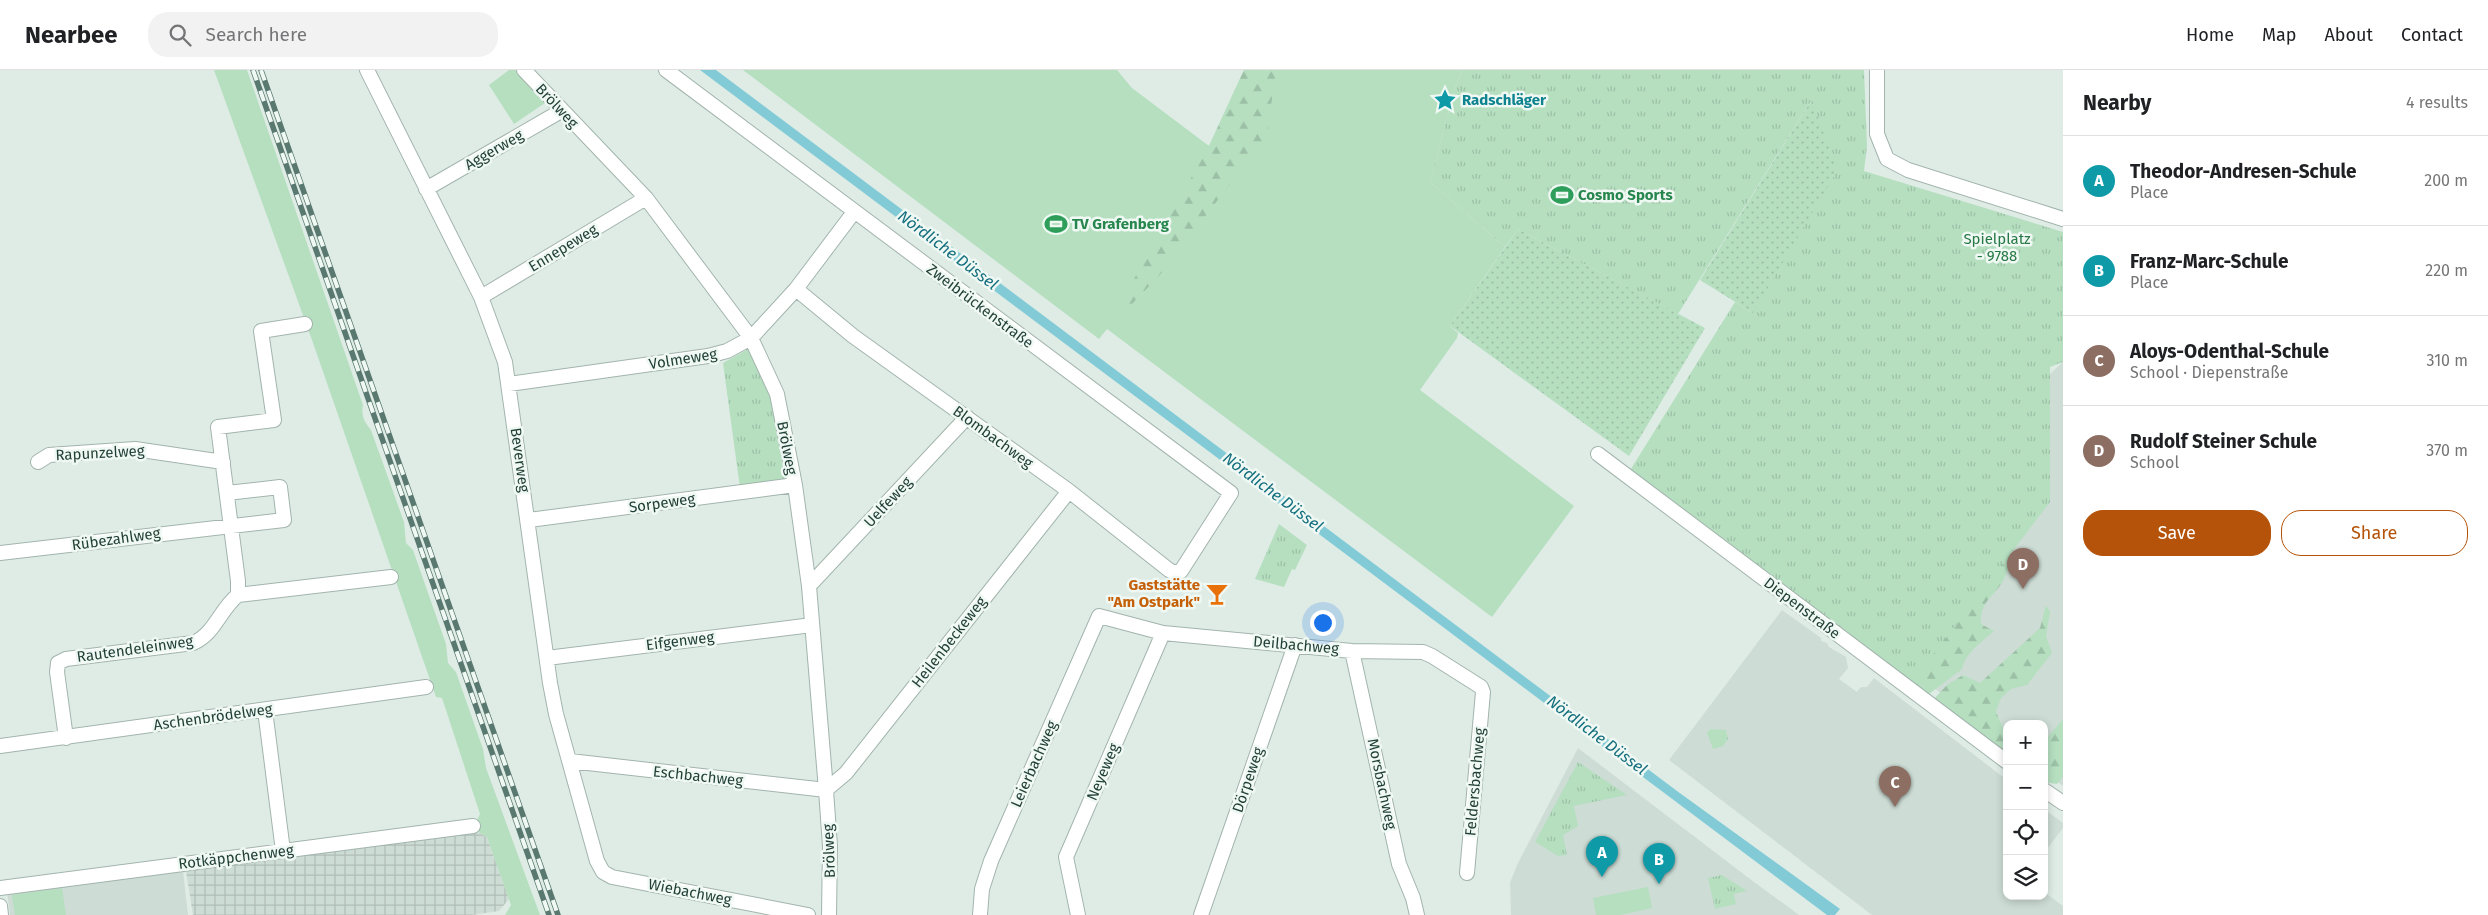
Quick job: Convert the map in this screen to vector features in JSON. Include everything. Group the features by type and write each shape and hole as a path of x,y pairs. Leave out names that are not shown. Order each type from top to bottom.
{"street":[{"name":"Beverweg","path":"367,70 481,297 505,362 556,714 597,861 603,872"},
{"name":"Brölweg","path":"524,70 561,111 646,198 750,338 777,394 794,485 809,586 830,846 829,915"},
{"name":"Zweibrückenstraße","path":"666,70 1231,493 1188,561"},
{"path":"1877,70 1877,134 1888,159 1908,170 2063,219"},
{"name":"Aggerweg","path":"426,189 561,111"},
{"name":"Ennepeweg","path":"481,297 646,198"},
{"name":"Volmeweg","path":"509,384 713,356 750,338 796,290 854,212"},
{"name":"Blombachweg","path":"796,290 853,336 1069,491 1169,570 1179,572 1188,561"},
{"path":"304,324 262,331 274,420 218,427 238,581 238,596 391,577"},
{"name":"Uelfeweg","path":"809,586 967,417"},
{"name":"Rapunzelweg","path":"38,462 49,455 135,449 223,462"},
{"name":"Diepenstraße","path":"1598,454 2003,759"},
{"name":"Sorpeweg","path":"529,520 794,485"},
{"name":"Rübezahlweg","path":"0,553 174,531 189,533 284,520 280,487 227,493"},
{"name":"Heilenbeckeweg","path":"826,790 846,773 1069,491"},
{"name":"Rautendeleinweg","path":"66,738 58,663 66,659 193,643 208,633 230,602 238,596"},
{"name":"Deilbachweg","path":"1099,616 1162,633 1352,650 1416,651 1428,654 1481,688 1482,692"},
{"name":"Leierbachweg","path":"980,915 982,889 991,861 1099,616"},
{"name":"Eifgenweg","path":"547,658 812,625"},
{"name":"Neyeweg","path":"1078,915 1066,857 1162,633"},
{"name":"Dörpeweg","path":"1201,915 1295,645"},
{"name":"Morsbachweg","path":"1352,650 1400,864 1414,898 1417,915"},
{"name":"Aschenbrödelweg","path":"0,746 426,687"},
{"name":"Feldersbachweg","path":"1467,873 1482,692"},
{"path":"266,710 282,851"},
{"name":"Eschbachweg","path":"570,761 826,790"},
{"path":"2048,793 2063,803"},
{"name":"Rotkäppchenweg","path":"0,888 473,826"},
{"name":"Wiebachweg","path":"603,872 612,878 808,915"},
{"path":"0,906 1,915"}],"shaded area":[{"path":"2063,362 2063,786 2048,775 2048,720 2003,720 2003,740 1918,676 2050,374"},
{"path":"1782,610 1821,638 1821,641 1827,643 1829,647 1846,657 1848,668 1839,679 1857,692 1861,687 1867,687 1874,678 2003,777 2003,900 2048,900 2048,895 2063,906 2063,915 1872,915 1669,760"},
{"path":"1578,748 1799,915 1511,915 1510,883 1517,865"},
{"path":"2048,812 2063,823 2063,828 2048,848"},
{"path":"478,832 487,837 509,899 499,911 472,915 193,915 185,865"},
{"path":"183,871 188,915 10,915 7,892"}],"green space":[{"path":"214,70 247,70 363,405 362,412 364,418 371,430 404,522 406,543 413,550 446,644 448,663 456,672 483,749 486,768 540,915 505,915 511,905 487,837 473,829 480,814 442,698 436,697 312,340"},
{"path":"509,70 516,70 545,103 514,124 489,85"},
{"path":"743,70 1117,70 1132,88 1209,146 1244,70 1462,70 1454,91 1430,182 1505,247 1450,326 1458,333 1457,338 1420,390 1574,506 1492,617 1107,329 1099,339"},
{"path":"1244,70 1276,70 1266,142 1248,161 1159,276 1128,308 1121,302 1209,146"},
{"name":"Spielplatz - 9788","path":"1462,70 1864,70 1867,146 1864,171 2063,232 2063,362 2050,367 2050,502 1913,681 1629,472 1735,302 1753,313 1812,99 1678,314 1518,229 1505,247 1430,182 1454,91"},
{"path":"1812,99 1837,171 1753,313 1700,280"},
{"path":"1518,229 1705,328 1629,456 1450,326"},
{"path":"750,348 770,385 785,478 783,481 740,488 723,363"},
{"path":"1279,524 1307,545 1295,570 1292,569 1284,587 1255,579"},
{"path":"2011,548 2006,575 1985,604 1981,616 1981,624 1994,631 1971,652 1962,669 1929,694 1855,640"},
{"path":"2046,605 2050,612 2046,636 2052,653 2027,685 2011,689 2001,698 1996,712 2003,728 2003,751 1934,699 1947,685 1963,675 1980,683 2040,628"},
{"path":"2063,719 2063,777 2057,784 2048,783 2048,737"},
{"path":"1710,729 1726,730 1728,739 1723,746 1713,749 1707,733"},
{"path":"1578,762 1627,795 1574,806 1578,826 1563,835 1567,855 1558,856 1535,842"},
{"path":"1722,875 1747,891 1734,894 1736,904 1715,909 1708,878"},
{"path":"1648,887 1652,908 1620,915 1596,915 1593,898"},
{"path":"62,888 66,915 15,915 12,895"}],"water":[{"name":"Nördliche Düssel","path":"700,70 716,70 1677,791 1840,909 1835,915 1827,915"}],"railway":[{"path":"253,70 549,915"},
{"path":"261,70 558,915"}],"place":[{"name":"Radschläger","path":"1445,100"},
{"name":"Cosmo Sports","path":"1562,195"},
{"name":"TV Grafenberg","path":"1056,224"},
{"name":"Rudolf Steiner Schule","path":"2023,589"},
{"name":"Gaststätte \"Am Ostpark\"","path":"1217,594"},
{"name":"Aloys-Odenthal-Schule","path":"1895,807"},
{"name":"Theodor-Andresen-Schule","path":"1602,877"},
{"name":"Franz-Marc-Schule","path":"1659,884"}]}
